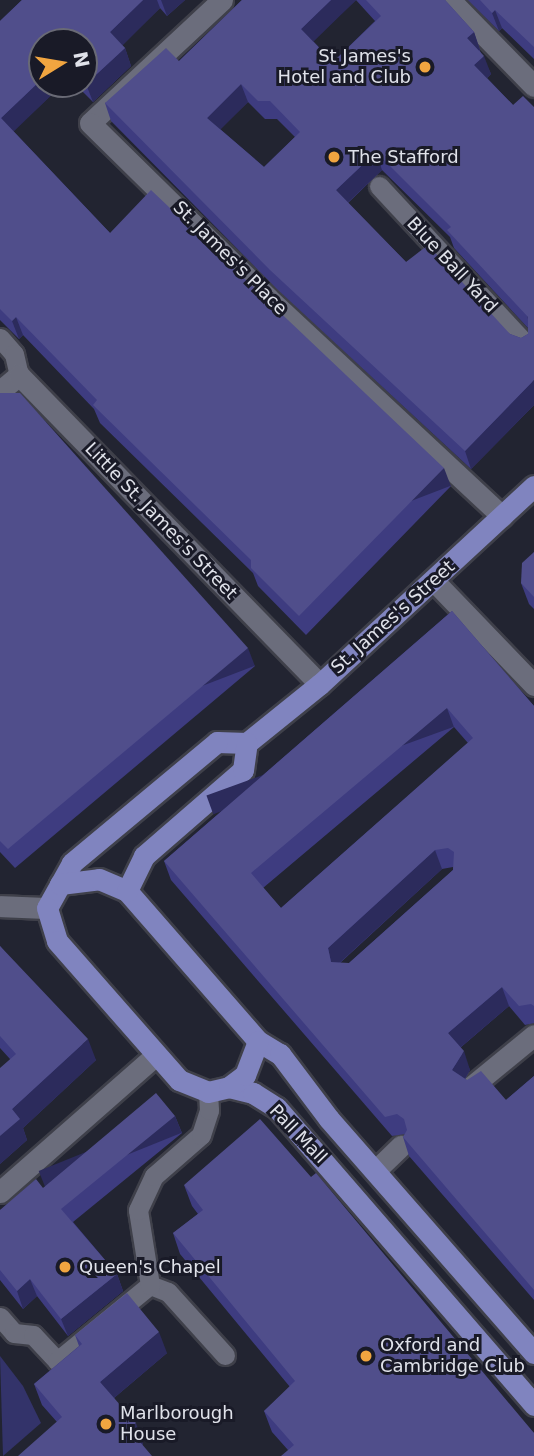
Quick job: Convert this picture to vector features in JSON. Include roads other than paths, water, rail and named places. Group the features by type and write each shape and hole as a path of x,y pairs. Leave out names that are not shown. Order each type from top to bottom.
{"main road":[{"name":"St. James's Street","path":"247,743 320,684 534,486"},
{"path":"60,884 99,879 127,891 144,856 243,770 247,743 218,742 72,863 60,884 47,908 57,941 179,1080 208,1092 229,1087 245,1075 258,1041"},
{"name":"Pall Mall","path":"127,891 258,1041 280,1054 534,1353"},
{"name":"Pall Mall","path":"229,1087 253,1093 277,1108 534,1405"}],"street":[{"name":"St. James's Place","path":"222,0 90,123 268,298 502,516"},
{"path":"450,0 534,86"},
{"path":"0,391 19,376"},
{"name":"Little St. James's Street","path":"19,376 320,684"},
{"path":"433,580 534,685"},
{"path":"0,906 47,908"},
{"path":"472,1086 534,1035"},
{"path":"0,1192 156,1055"},
{"path":"376,1170 401,1146"}],"lane":[{"name":"Blue Ball Yard","path":"379,186 526,344"},
{"path":"0,338 15,354 19,376"},
{"path":"149,1285 138,1210 154,1176 201,1135 209,1110 208,1092"},
{"path":"0,1317 14,1333 33,1335 57,1361 149,1285"},
{"path":"149,1285 168,1292 225,1355"}],"place":[{"name":"St James's Hotel and Club","path":"425,67"},
{"name":"The Stafford","path":"334,157"},
{"name":"Queen's Chapel","path":"65,1267"},
{"name":"Oxford and Cambridge Club","path":"366,1356"},
{"name":"Marlborough House","path":"106,1424"}]}
